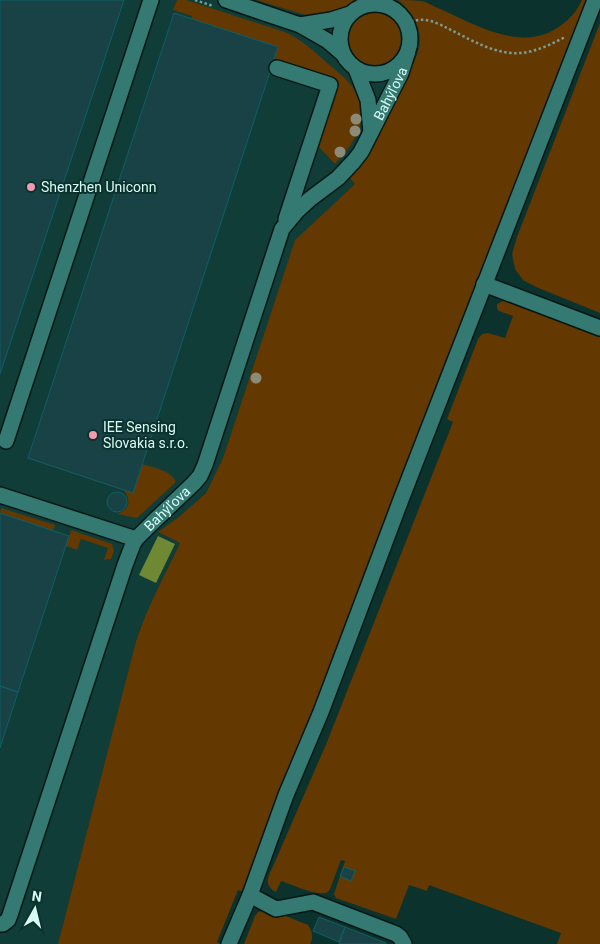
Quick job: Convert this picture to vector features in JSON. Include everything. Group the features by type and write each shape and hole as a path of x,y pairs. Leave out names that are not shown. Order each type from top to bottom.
{"lane":[{"path":"6,441 150,0"},
{"path":"229,944 250,895 286,795 321,712 405,487 595,0"},
{"path":"224,4 300,25 331,20 350,14 370,4 380,4 391,7 406,22"},
{"path":"343,54 340,44 340,33 350,14"},
{"name":"Bahýľova","path":"5,920 133,544 200,476 282,229 304,204 338,178 361,152 401,74 410,44 410,33 406,22"},
{"name":"Bahýľova","path":"300,25 328,41 356,69 368,100 371,132"},
{"name":"Bahýľova","path":"356,69 367,73 379,74 400,64 407,54"},
{"path":"277,68 330,85 282,229"},
{"path":"484,284 600,328"},
{"path":"0,495 136,539"},
{"path":"250,895 276,909 313,902 396,934 404,944"}],"path":[{"path":"195,0 224,4"},
{"path":"406,22 426,20 505,53 522,53 547,46 584,30"}],"shaded area":[{"path":"0,0 256,0 312,17 343,9 355,0 398,0 412,13 416,21 420,40 418,51 377,141 363,163 350,178 355,184 295,240 223,458 206,493 158,532 180,543 139,630 58,944 0,944"},
{"path":"177,0 186,0 285,32 306,45 351,85 359,100 361,118 359,129 352,143 335,164 318,146 331,78 274,59 278,48 191,19 192,16 173,10"},
{"path":"256,0 355,0 332,15 312,17"},
{"path":"398,0 423,2 499,34 514,37 530,37 545,34 560,26 573,14 582,0 591,0 244,892 238,890 217,942 221,944 58,944 136,641 151,603 180,543 158,532 206,493 223,458 295,240 355,184 350,178 359,169 374,146 391,106 413,64 419,47 418,27 413,17"},
{"path":"370,13 380,13 394,20 401,34 401,44 394,58 380,65 370,65 360,61 353,54 349,44 349,34 353,24 360,17"},
{"path":"600,23 600,313 523,280 515,269 512,254"},
{"path":"511,299 600,332 600,944 557,944 561,933 429,885 427,891 409,885 396,919 336,898 334,894 345,861 341,860 330,889 326,893 309,891 281,881 276,892 268,883 270,872 327,742 453,422 447,419 478,339 482,334 488,333 505,338 513,316 499,311 497,304"},
{"path":"142,464 166,472 176,482 137,518 117,514 127,507 128,503 123,489"},
{"path":"1,508 55,525 53,531 0,513"},
{"path":"71,530 112,544 114,551 111,559 104,560 108,548 81,539 77,550 66,546"},
{"path":"158,536 175,544 156,583 139,575"},
{"path":"258,912 276,912 308,925 312,934 310,944 244,944 255,916"}],"building":[{"name":"Shenzhen Uniconn","path":"0,0 124,0 0,374"},
{"path":"174,13 278,47 133,493 28,458"},
{"path":"117,492 124,495 127,502 124,509 117,512 110,509 107,502 110,495"},
{"path":"0,513 69,536 18,692 0,686"},
{"path":"0,686 18,692 0,748"},
{"path":"344,867 355,871 351,881 340,876"},
{"path":"319,917 345,927 339,942 313,931"},
{"path":"345,927 386,943 386,944 339,944"}],"place":[{"name":"Shenzhen Uniconn","path":"31,187"},
{"name":"IEE Sensing Slovakia s.r.o.","path":"93,435"}]}
